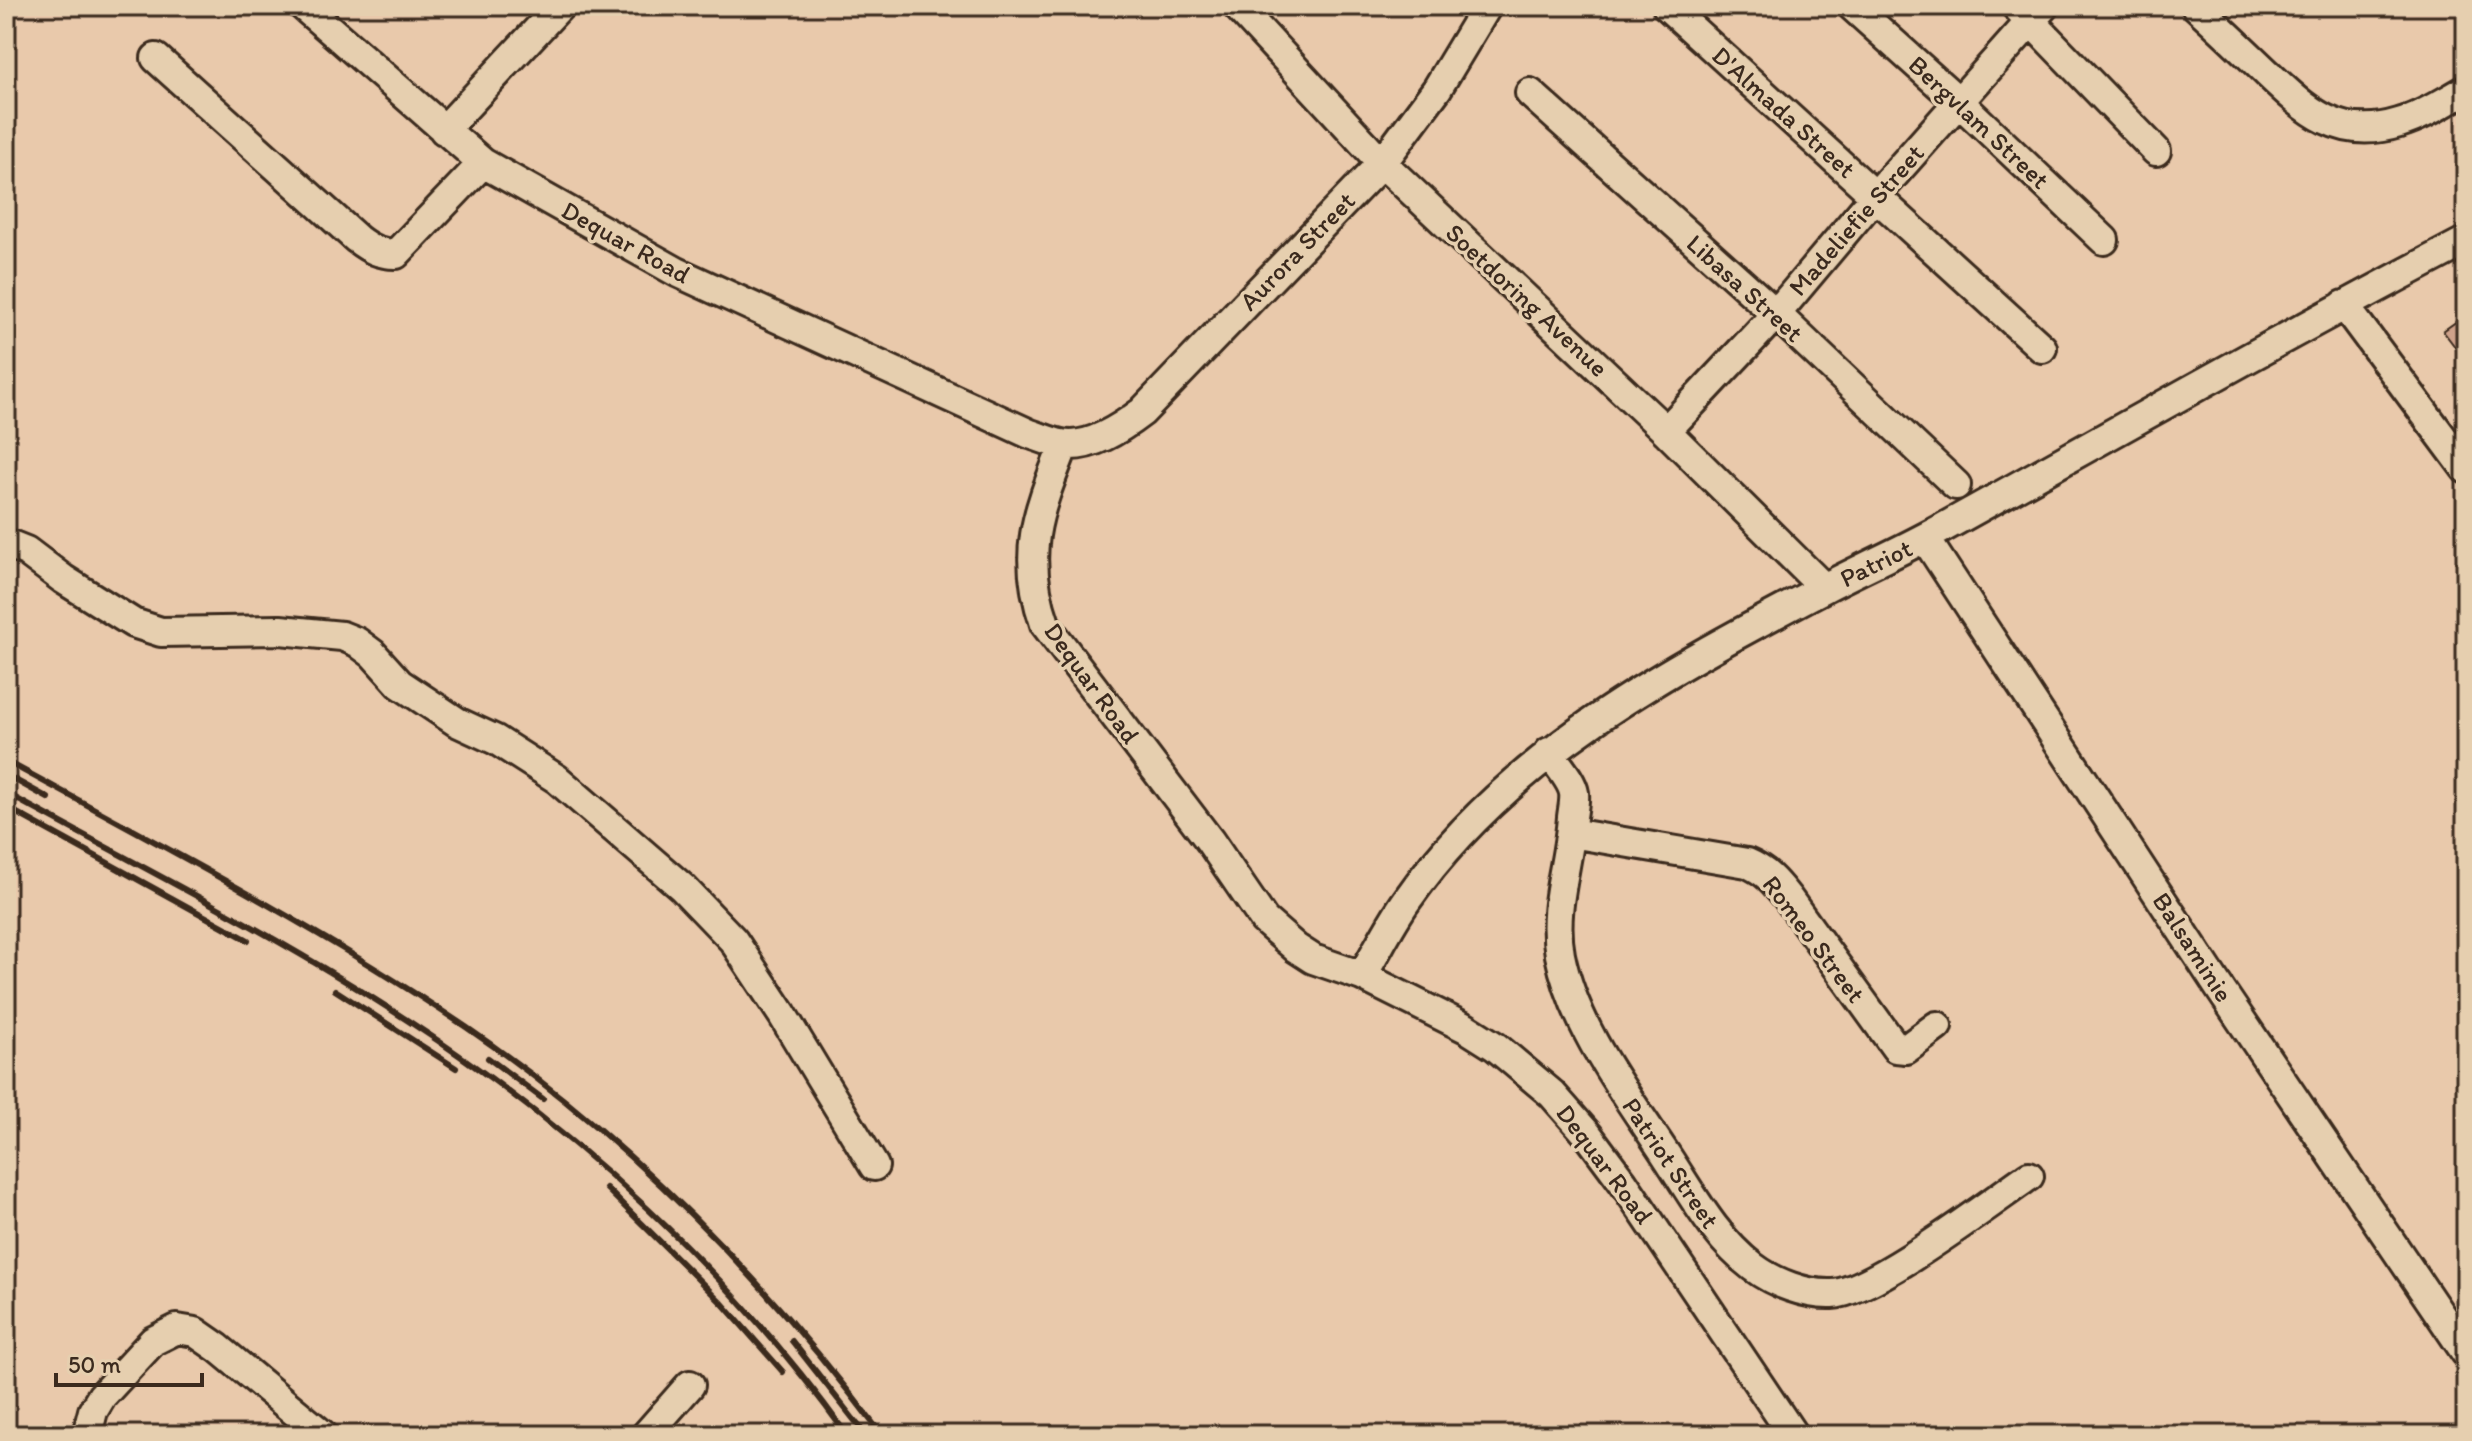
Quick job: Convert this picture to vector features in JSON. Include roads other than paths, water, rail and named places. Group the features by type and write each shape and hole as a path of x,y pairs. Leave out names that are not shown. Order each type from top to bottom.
{"street":[{"name":"Dequar Road","path":"303,6 483,163 677,272 1030,434 1064,445 1039,509 1032,567 1036,599 1045,624 1210,841 1264,920 1313,959 1362,976 1466,1028 1496,1047 1552,1094 1623,1182 1793,1435"},
{"path":"444,130 560,6"},
{"name":"Soetdoring Avenue","path":"1237,6 1382,163 1666,431 1824,588"},
{"name":"Aurora Street","path":"1064,445 1112,434 1142,412 1382,163 1437,89 1487,6"},
{"name":"D'Almada Street","path":"1667,6 2042,348"},
{"name":"Bergvlam Street","path":"1852,6 1959,102 2104,240"},
{"path":"2196,6 2300,104 2323,120 2341,126 2382,127 2399,123 2422,115 2466,90"},
{"path":"2030,11 2156,151"},
{"name":"Madeliefie Street","path":"1666,431 1776,314 1959,102 2030,11"},
{"path":"156,58 372,250 396,254 483,163"},
{"name":"Libasa Street","path":"1530,93 1776,314 1956,485"},
{"name":"Patriot","path":"1362,976 1390,926 1435,864 1499,795 1549,752 1598,716 1824,588 1925,538 2344,305 2466,241"},
{"path":"2344,305 2466,469"},
{"name":"Balsaminie","path":"1925,538 2222,992 2466,1353"},
{"path":"6,543 26,551 63,579 144,628 161,632 280,630 342,636 357,642 373,654 400,684 457,722 496,740 557,779 683,888 733,940 797,1038 874,1166"},
{"name":"Patriot Street","path":"1549,752 1574,790 1557,925 1560,955 1572,996 1588,1032 1621,1087 1717,1233 1752,1267 1772,1280 1800,1290 1833,1294 1855,1289 1901,1263 2029,1176"},
{"name":"Romeo Street","path":"1571,833 1747,863 1760,868 1787,897 1896,1048 1906,1049 1937,1026"},
{"path":"87,1435 93,1411 102,1396 153,1341 177,1329 195,1332 218,1348 323,1435"},
{"path":"646,1435 690,1385"}],"railway":[{"path":"6,761 297,921 466,1027 525,1070 638,1163 741,1266 837,1377 882,1435"},
{"path":"6,775 48,798"},
{"path":"6,793 311,961 472,1064 591,1158 702,1262 802,1375 847,1435"},
{"path":"6,807 248,940"},
{"path":"335,990 456,1068"},
{"path":"488,1058 543,1099"},
{"path":"606,1188 722,1303 783,1372"},
{"path":"792,1341 866,1435"}]}
